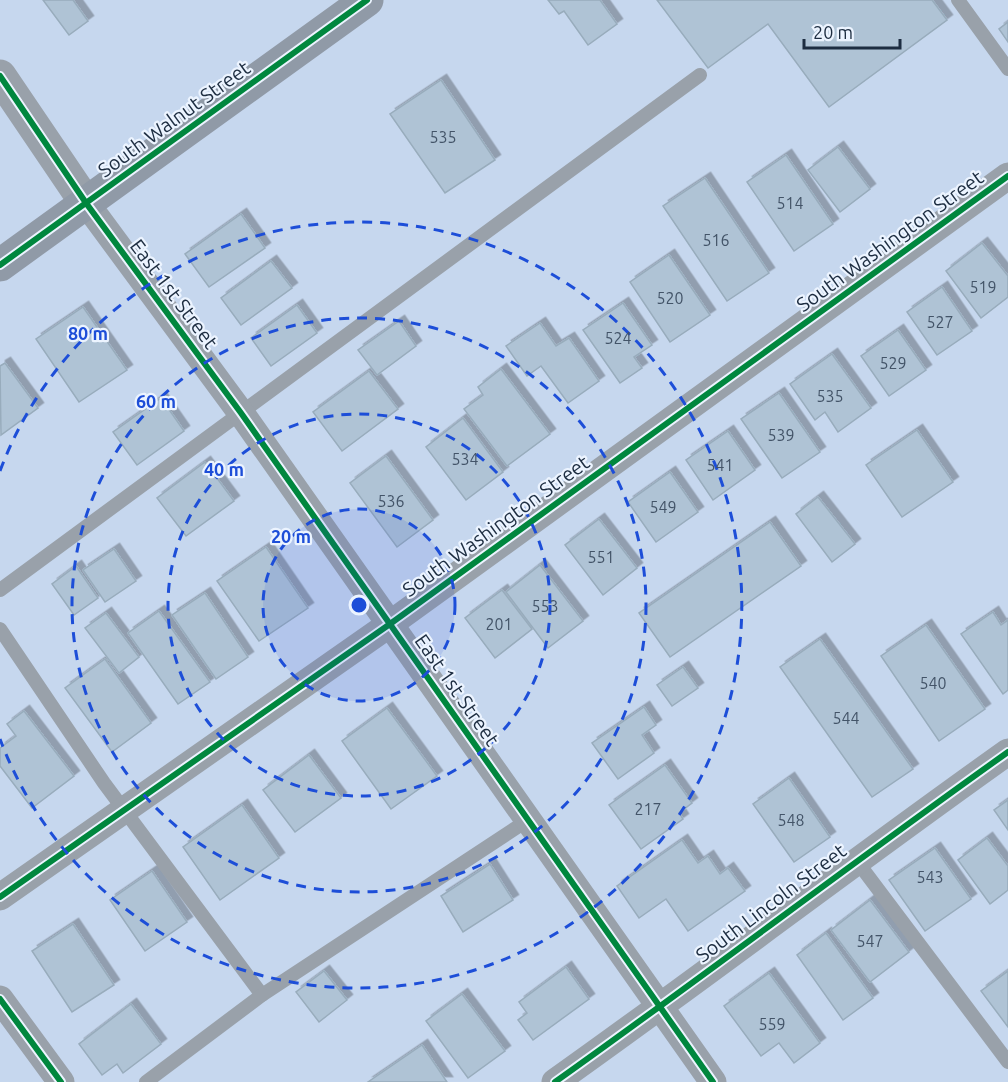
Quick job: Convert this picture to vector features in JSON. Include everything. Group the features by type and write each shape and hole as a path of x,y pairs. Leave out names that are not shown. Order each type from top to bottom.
{"main road":[{"name":"South Walnut Street","path":"0,265 367,0"}],"street":[{"path":"0,76 86,203"},
{"name":"South Washington Street","path":"0,897 390,624 1008,176"},
{"name":"East 1st Street","path":"86,203 241,413 713,1082"},
{"name":"South Lincoln Street","path":"555,1082 660,1007 856,860 1008,752"},
{"path":"0,999 61,1082"}],"lane":[{"path":"958,0 1008,69"},
{"path":"0,590 700,75"},
{"path":"0,629 104,783 262,995"},
{"path":"146,1082 262,995 528,820"},
{"path":"856,860 1008,1062"}],"building":[{"path":"43,0 73,0 88,21 69,35"},
{"path":"548,0 600,0 617,24 588,45 564,11 559,14"},
{"path":"657,0 932,0 947,20 829,107 768,24 708,68"},
{"path":"1008,22 1008,42 999,29"},
{"path":"441,80 495,160 445,193 390,114"},
{"path":"838,147 870,189 840,212 808,170"},
{"path":"786,155 833,224 794,251 747,182"},
{"path":"705,178 769,273 727,301 663,206"},
{"path":"241,214 265,248 209,287 185,254"},
{"path":"982,243 1008,276 1008,297 981,318 946,271"},
{"path":"669,255 710,315 670,342 630,282"},
{"path":"271,261 292,288 241,325 221,298"},
{"path":"942,287 972,331 937,355 907,312"},
{"path":"623,303 652,345 634,357 642,368 620,383 583,330"},
{"path":"297,305 317,333 271,366 251,338"},
{"path":"83,307 127,370 79,402 36,339"},
{"path":"399,321 416,346 377,375 358,350"},
{"path":"540,323 556,346 569,338 599,381 568,403 541,366 527,376 506,346"},
{"path":"898,330 926,370 889,396 861,356"},
{"path":"832,354 871,408 838,432 825,412 815,420 790,384"},
{"path":"5,363 38,408 1,435 0,366"},
{"path":"501,369 550,434 507,466 464,409 483,395 478,387"},
{"path":"369,371 398,409 342,451 313,412"},
{"path":"779,393 820,452 782,478 741,419"},
{"path":"161,398 184,431 137,465 113,432"},
{"path":"463,418 503,472 466,500 426,447"},
{"path":"917,430 953,482 902,517 866,465"},
{"path":"728,431 755,470 713,500 686,460"},
{"path":"386,456 433,520 397,547 350,483"},
{"path":"205,462 234,501 186,536 157,498"},
{"path":"670,472 698,512 656,542 628,502"},
{"path":"818,497 855,544 832,562 796,514"},
{"path":"599,519 637,568 603,595 565,545"},
{"path":"770,522 801,566 670,657 639,613"},
{"path":"266,547 308,608 259,641 217,581"},
{"path":"114,549 136,581 105,602 83,570"},
{"path":"540,565 583,621 548,648 506,592"},
{"path":"76,566 98,598 74,615 52,584"},
{"path":"502,590 532,629 495,658 465,618"},
{"path":"205,593 248,657 216,679 172,615"},
{"path":"159,611 210,682 178,704 128,633"},
{"path":"993,612 1001,625 1008,620 1008,690 1003,694 961,634"},
{"path":"106,613 139,657 119,673 85,628"},
{"path":"926,625 985,709 939,741 881,656"},
{"path":"820,639 913,769 872,797 780,667"},
{"path":"105,659 151,723 112,752 65,688"},
{"path":"683,667 698,688 672,706 657,685"},
{"path":"644,707 656,725 642,735 654,753 618,779 592,743"},
{"path":"387,708 437,776 391,809 342,741"},
{"path":"24,711 74,776 32,808 0,766 0,748 16,736 7,724"},
{"path":"309,755 341,798 295,832 263,790"},
{"path":"665,765 692,803 679,813 683,819 641,849 609,805"},
{"path":"789,778 830,837 794,862 753,804"},
{"path":"1008,800 1008,830 994,810"},
{"path":"242,805 279,858 220,900 183,847"},
{"path":"987,838 1008,866 1008,890 990,904 958,860"},
{"path":"682,840 698,863 708,856 720,874 728,868 745,891 688,931 666,899 639,918 617,886"},
{"path":"935,848 971,899 925,931 889,880"},
{"path":"490,864 513,900 463,932 441,896"},
{"path":"152,871 187,922 145,951 110,900"},
{"path":"870,900 909,952 870,982 831,930"},
{"path":"73,924 114,985 72,1012 32,951"},
{"path":"826,933 873,998 843,1020 797,955"},
{"path":"566,967 589,999 533,1040 518,1020 527,1013 519,1002"},
{"path":"324,971 347,1000 319,1022 296,992"},
{"path":"1008,971 1008,1027 981,991"},
{"path":"769,973 820,1043 794,1063 779,1043 761,1056 724,1006"},
{"path":"462,994 505,1051 468,1078 426,1021"},
{"path":"131,1004 161,1044 123,1073 117,1064 102,1075 79,1044"},
{"path":"422,1045 447,1082 368,1082"}],"cycle path":[{"path":"0,265 367,0"},
{"path":"0,76 86,203 241,413 713,1082"},
{"path":"0,897 390,624 1008,176"},
{"path":"555,1082 1008,752"},
{"path":"0,999 61,1082"}]}
